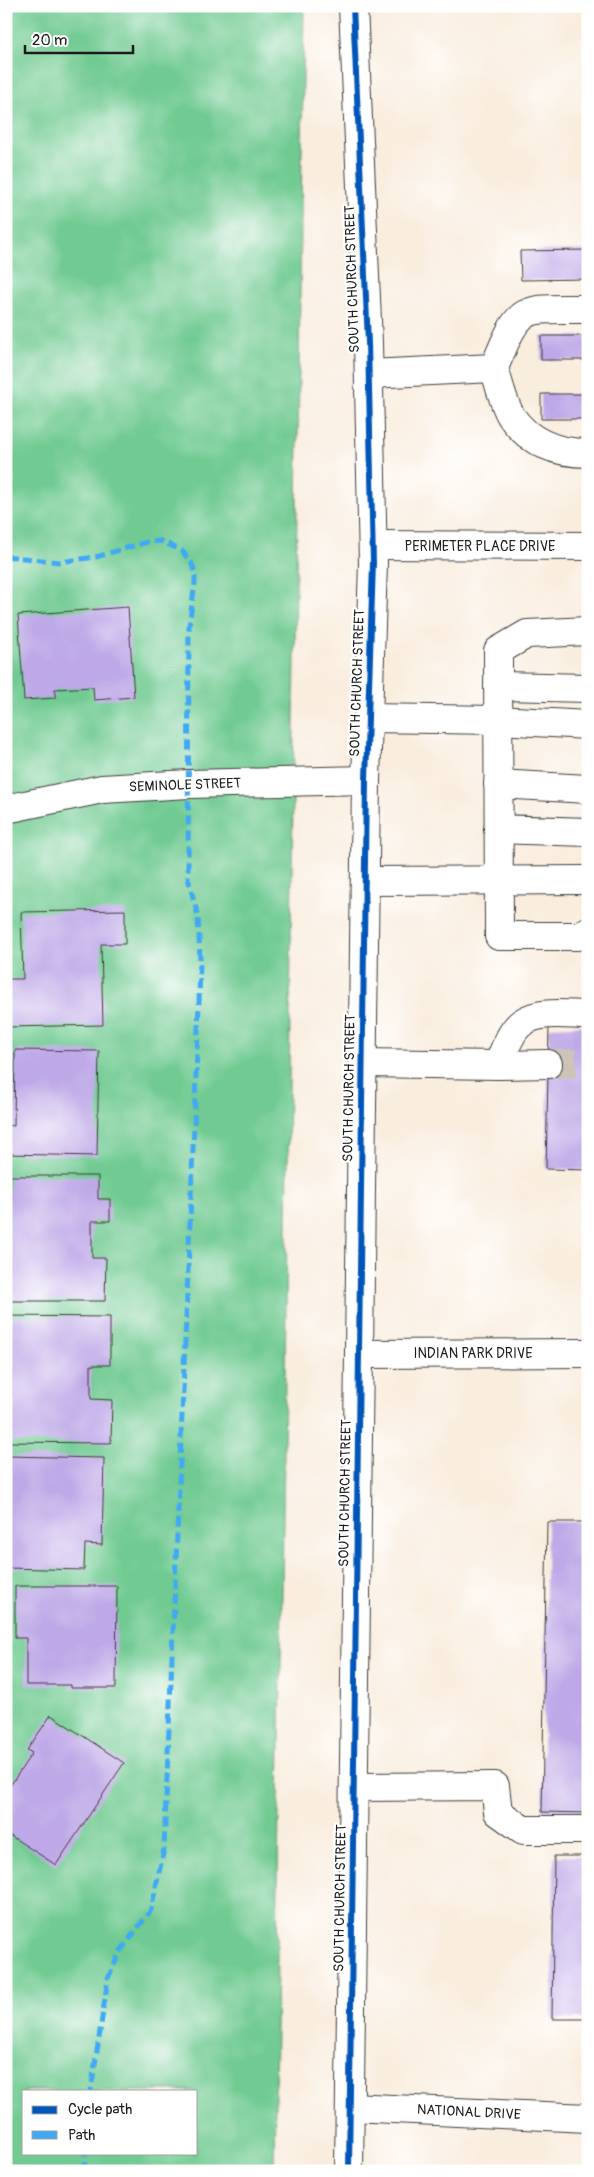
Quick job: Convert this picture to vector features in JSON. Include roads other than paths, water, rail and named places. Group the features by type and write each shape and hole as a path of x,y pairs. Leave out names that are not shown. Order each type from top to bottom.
{"main road":[{"name":"SOUTH CHURCH STREET","path":"349,2171 366,780 373,545 353,6"},
{"path":"588,310 536,310 521,315 511,328 494,368 510,415 530,439 568,453 588,453"},
{"path":"368,374 494,368"},
{"name":"PERIMETER PLACE DRIVE","path":"373,545 588,546"},
{"path":"588,631 527,634 498,651 498,936 579,936 588,931"},
{"path":"498,686 588,688"},
{"path":"368,718 498,720 588,725"},
{"name":"SEMINOLE STREET","path":"6,809 102,789 189,784 366,780"},
{"path":"498,784 588,789"},
{"path":"498,829 588,832"},
{"path":"365,881 588,880"},
{"path":"498,1065 511,1036 523,1022 547,1014 588,1015"},
{"path":"362,1063 548,1064"},
{"name":"INDIAN PARK DRIVE","path":"359,1354 588,1353"},
{"path":"354,1787 495,1786 498,1812 523,1830 588,1830"},
{"name":"NATIONAL DRIVE","path":"350,2107 588,2118"}],"tunnel":[{"path":"548,1064 588,1063"}]}
